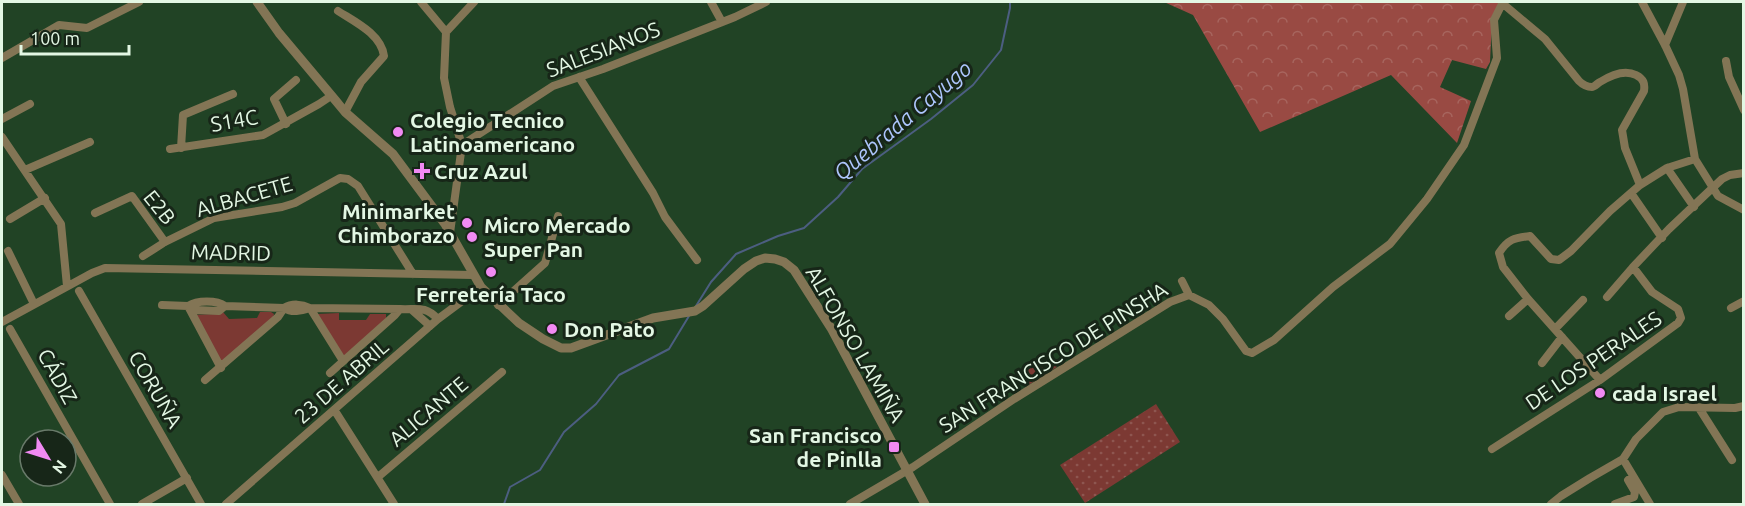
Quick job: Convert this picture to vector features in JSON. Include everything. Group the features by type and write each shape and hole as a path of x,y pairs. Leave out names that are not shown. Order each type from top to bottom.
{"street":[{"path":"2,58 59,25 87,28 139,2"},
{"name":"ALFONSO LAMIÑA","path":"257,2 279,33 345,112 393,154 450,233 481,287 519,323 561,348 584,344 653,318 691,312 703,306 756,261 765,258 784,262 794,270 831,328 925,504"},
{"path":"421,2 446,32"},
{"path":"450,233 462,145 444,78 446,32 474,2"},
{"path":"711,2 722,22"},
{"name":"SALESIANOS","path":"462,145 553,86 722,22 766,2"},
{"path":"1502,2 1545,39 1584,85 1593,87 1618,73 1629,73 1643,80 1644,91 1623,130 1625,148 1640,185"},
{"name":"SAN FRANCISCO DE PINSHA","path":"850,504 1170,302 1189,295 1209,305 1223,319 1246,351 1252,353 1274,340 1334,287 1390,244 1427,199 1464,145 1497,58 1494,20 1502,2"},
{"path":"1642,2 1665,45 1683,89 1695,159 1718,196 1743,210"},
{"path":"1665,45 1683,2"},
{"path":"338,11 372,34 384,52 384,56 361,82 345,112"},
{"path":"1726,61 1729,77 1743,110"},
{"path":"579,77 653,193 665,217 698,260"},
{"path":"286,124 274,99 296,80"},
{"path":"181,148 183,115 233,94"},
{"name":"S14C","path":"170,149 263,135 286,124 331,96"},
{"path":"2,119 30,104"},
{"path":"2,137 61,224 67,286"},
{"path":"26,170 90,142"},
{"path":"1600,380 1528,299 1503,267 1499,253 1505,243 1517,238 1530,237 1551,259 1559,260 1640,185 1666,168 1695,159"},
{"path":"1666,168 1694,207"},
{"path":"1607,297 1633,267 1722,179 1743,173"},
{"name":"ALBACETE","path":"143,256 165,242 214,218 295,203 340,178 348,179 358,186 413,274"},
{"path":"1631,193 1662,238"},
{"name":"E2B","path":"95,213 132,196 165,242"},
{"path":"10,219 45,198"},
{"path":"498,304 545,262 558,216"},
{"path":"8,251 34,304"},
{"name":"MADRID","path":"2,322 99,269 113,267 473,275"},
{"name":"DE LOS PERALES","path":"1492,449 1600,380 1675,326 1681,318 1678,309 1652,292 1633,267"},
{"path":"1182,281 1189,295"},
{"name":"23 DE ABRIL","path":"226,504 430,326 481,287"},
{"name":"CORUÑA","path":"79,291 201,504"},
{"path":"1509,316 1528,299"},
{"path":"1555,329 1583,300"},
{"path":"1731,308 1743,301"},
{"path":"162,305 219,311 225,306 284,308 289,311 310,308 412,310 418,308 425,309 438,320"},
{"path":"188,306 221,368"},
{"path":"205,380 278,317 284,308"},
{"path":"310,308 343,361"},
{"path":"330,373 400,309"},
{"path":"412,310 430,326"},
{"name":"CÁDIZ","path":"10,329 110,504"},
{"path":"1542,363 1562,337"},
{"name":"ALICANTE","path":"378,477 502,372"},
{"path":"1551,504 1623,459 1636,439 1663,412 1679,407 1735,408 1743,406"},
{"path":"1699,408 1732,460"},
{"path":"335,411 394,504"},
{"path":"1623,459 1650,504"},
{"path":"2,475 19,504"},
{"path":"1615,504 1634,497 1635,492 1628,480 1633,476"},
{"path":"142,504 187,478"}],"shaded area":[{"path":"223,312 229,319 257,318 260,312 274,314 273,318 220,365 190,315"},
{"path":"339,313 339,320 366,320 370,314 386,314 386,320 344,356 317,314"},
{"path":"1049,355 1057,367 1027,386 1020,375"},
{"path":"1156,404 1180,442 1085,503 1060,465"}],"green space":[{"path":"1164,2 1500,2 1492,19 1490,62 1486,69 1452,60 1440,87 1471,101 1457,143 1391,75 1260,132 1193,15"}],"waterway":[{"name":"Quebrada Cayugo","path":"696,306 711,282 736,254 778,236 804,228 838,197 862,169 973,85 1001,50 1010,2"},
{"name":"Quebrada Cayugo","path":"504,504 510,487 540,470 564,432 596,404 619,375 669,349 689,316"}],"place":[{"name":"Colegio Tecnico Latinoamericano","path":"398,132"},
{"name":"Cruz Azul","path":"422,171"},
{"name":"Minimarket Chimborazo","path":"467,223"},
{"name":"Micro Mercado Super Pan","path":"472,237"},
{"name":"Ferretería Taco","path":"491,272"},
{"name":"Don Pato","path":"552,329"},
{"name":"cada Israel","path":"1600,393"},
{"name":"San Francisco de Pinlla","path":"894,447"}]}
